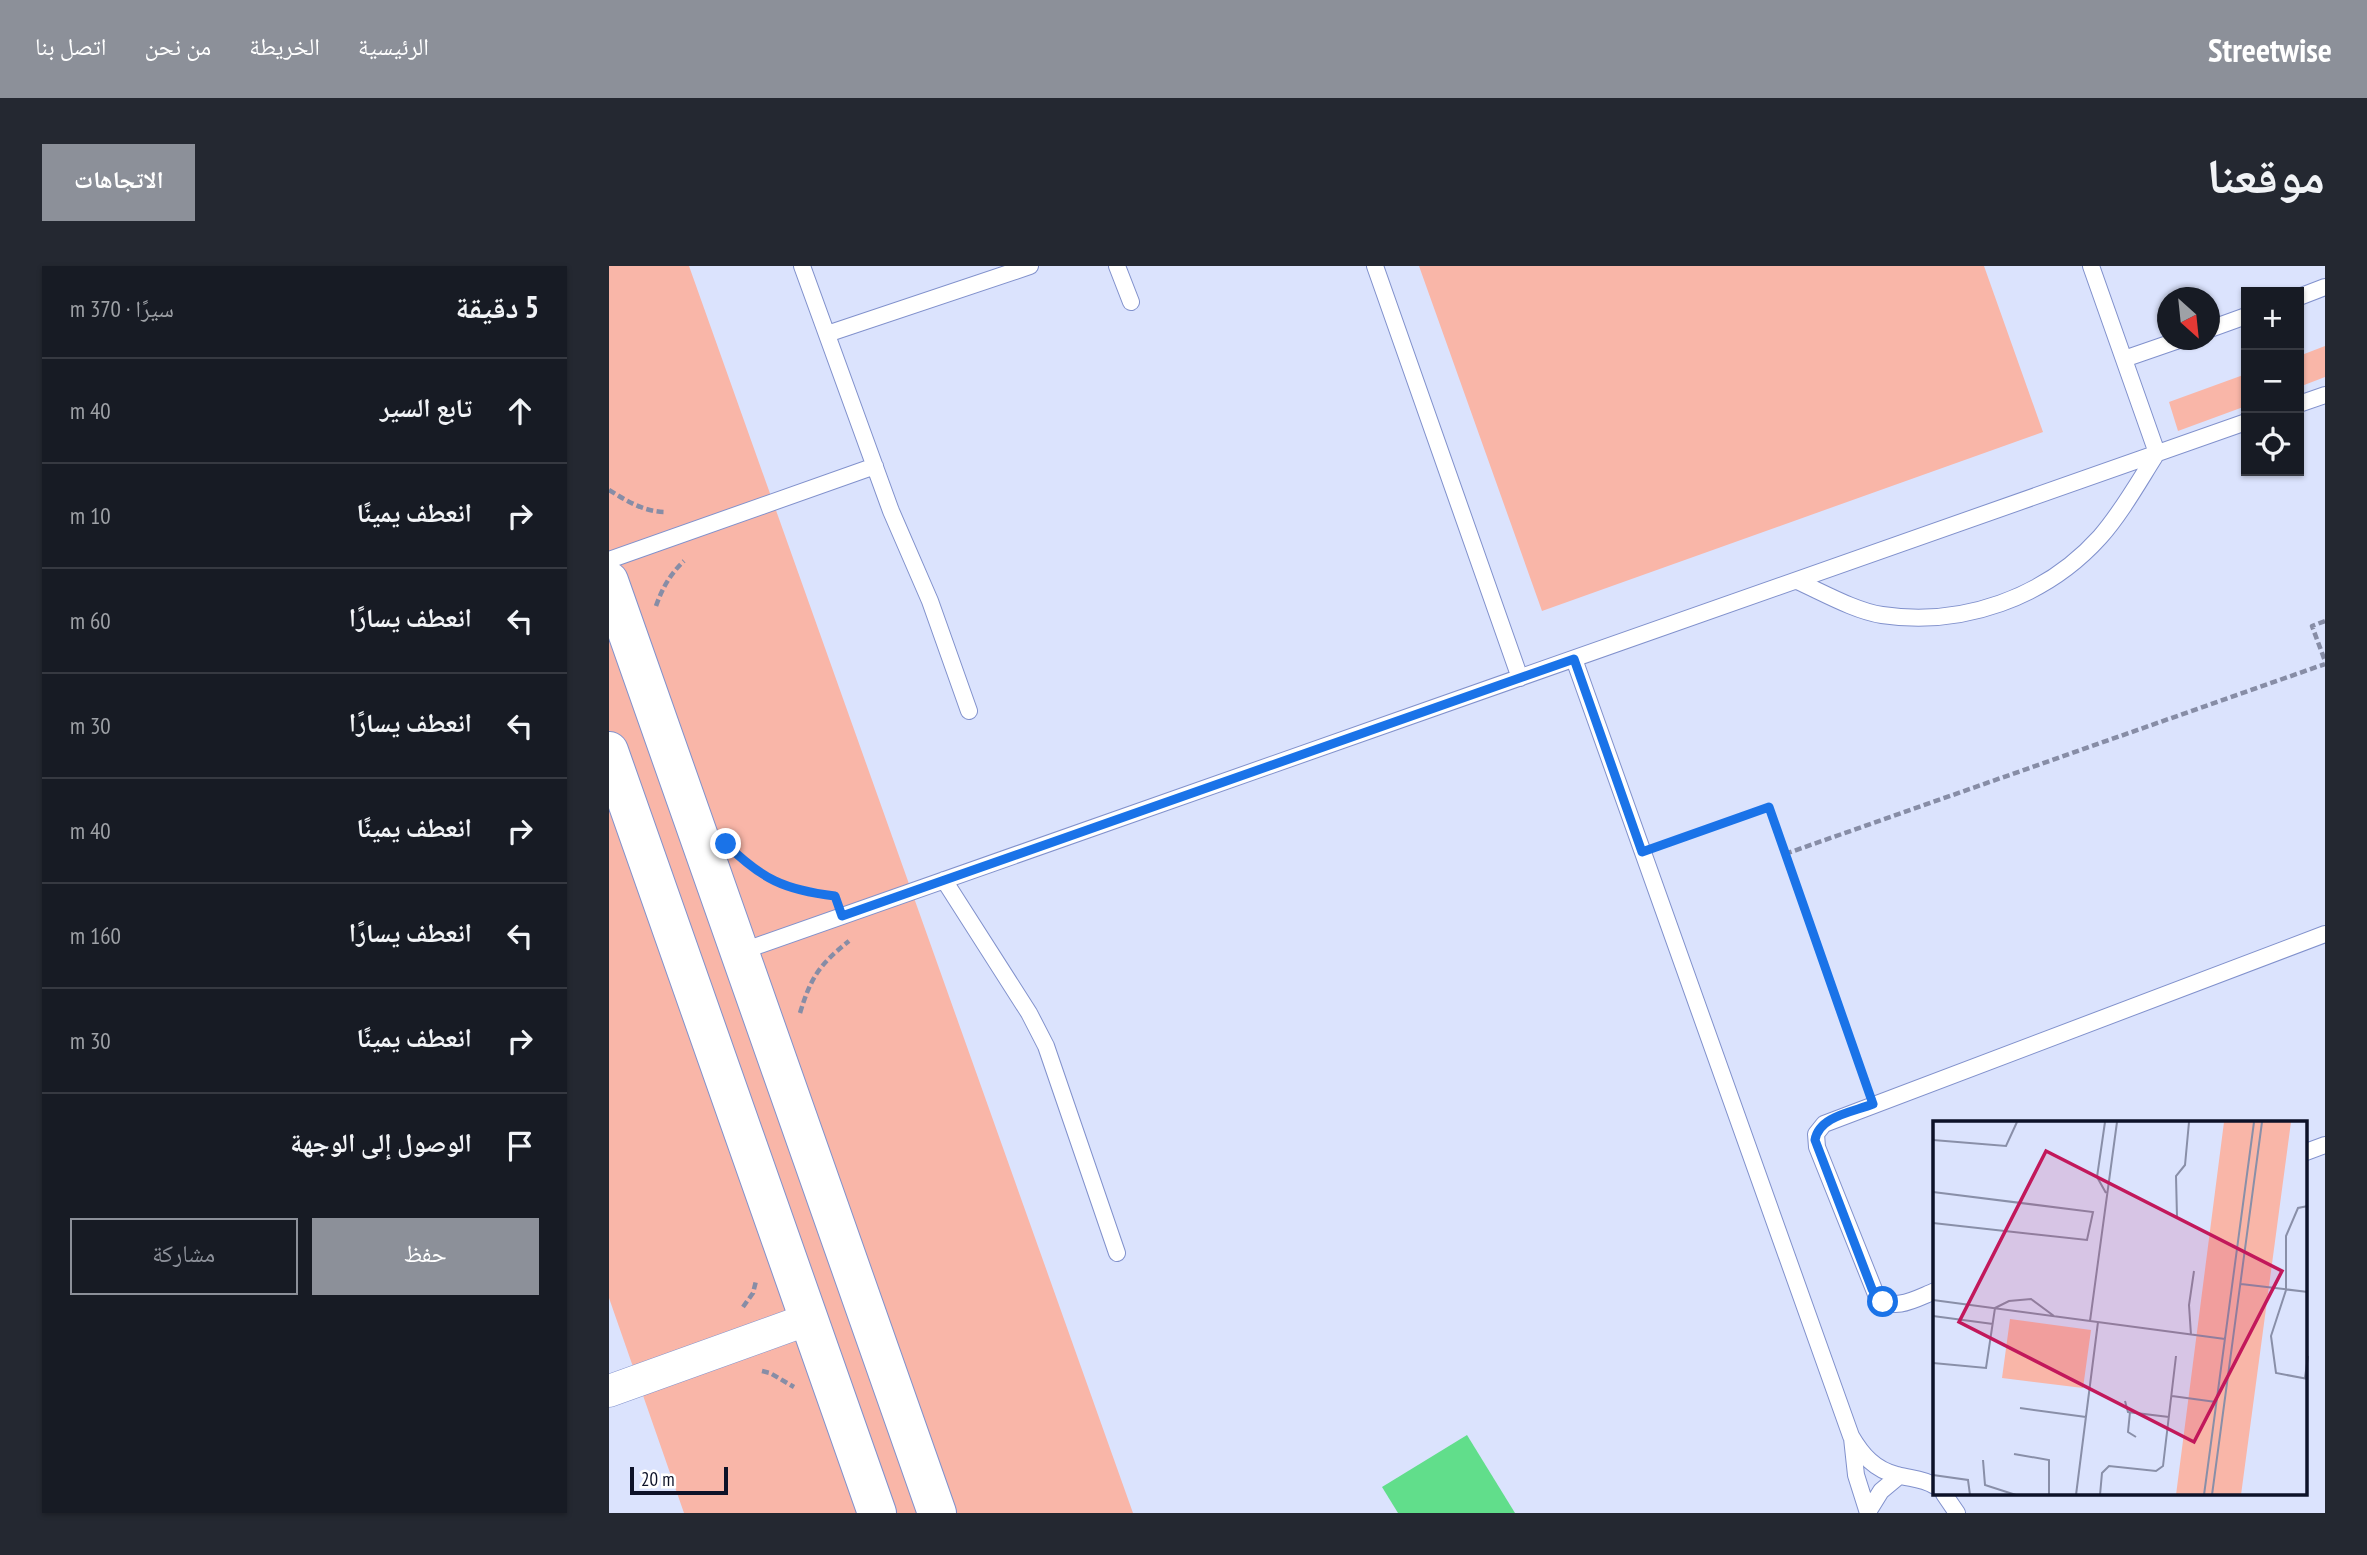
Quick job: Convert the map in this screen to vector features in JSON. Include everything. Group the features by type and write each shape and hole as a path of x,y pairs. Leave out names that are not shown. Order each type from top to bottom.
{"street":[{"path":"609,581 937,1513"},
{"path":"609,751 877,1513"},
{"path":"609,1391 809,1319"}],"lane":[{"path":"802,266 891,511 930,601 969,711"},
{"path":"827,334 1030,266"},
{"path":"1117,266 1131,302"},
{"path":"1375,266 1520,678"},
{"path":"2091,266 2157,453"},
{"path":"2304,295 2325,288"},
{"path":"2220,325 2241,318"},
{"path":"2124,359 2157,348"},
{"path":"2304,402 2325,395"},
{"path":"740,953 2241,424"},
{"path":"1797,581 1879,615 1925,619 1976,612 2024,595 2067,568 2100,537 2157,453"},
{"path":"609,560 875,466"},
{"path":"1574,659 1851,1436 1870,1461 1883,1470 1899,1476 1914,1477 1933,1485"},
{"path":"944,880 1030,1013 1046,1046 1117,1253"},
{"path":"1933,1292 1892,1305 1877,1297 1817,1147 1817,1134 1824,1124 2325,934"},
{"path":"2308,1151 2325,1145"},
{"path":"1851,1436 1856,1475 1868,1513"},
{"path":"1868,1513 1881,1491 1899,1476"},
{"path":"1945,1496 1957,1513"}],"path":[{"path":"609,490 630,503 655,512 682,513 695,550 676,568 662,589 654,612"},
{"path":"1785,854 2325,663 2312,626 2325,621"},
{"path":"1642,852 1769,807 1873,1104"},
{"path":"741,858 774,882 804,892 835,896 852,938 827,959 810,983 800,1014 800,1025"}],"shaded area":[{"path":"609,266 689,266 1133,1513 684,1513 609,1298"},
{"path":"1419,266 1984,266 2043,432 1542,611"},
{"path":"2325,346 2325,377 2304,385 2304,354"},
{"path":"2241,376 2241,408 2178,431 2169,402"}],"building":[{"path":"1467,1435 1515,1513 1398,1513 1382,1487"}],"route":[{"path":"726,844 748,865 774,882 804,892 835,896 842,916 1574,659 1642,852 1769,807 1873,1104 1828,1121 1819,1128 1815,1140 1872,1289 1883,1302"}]}
